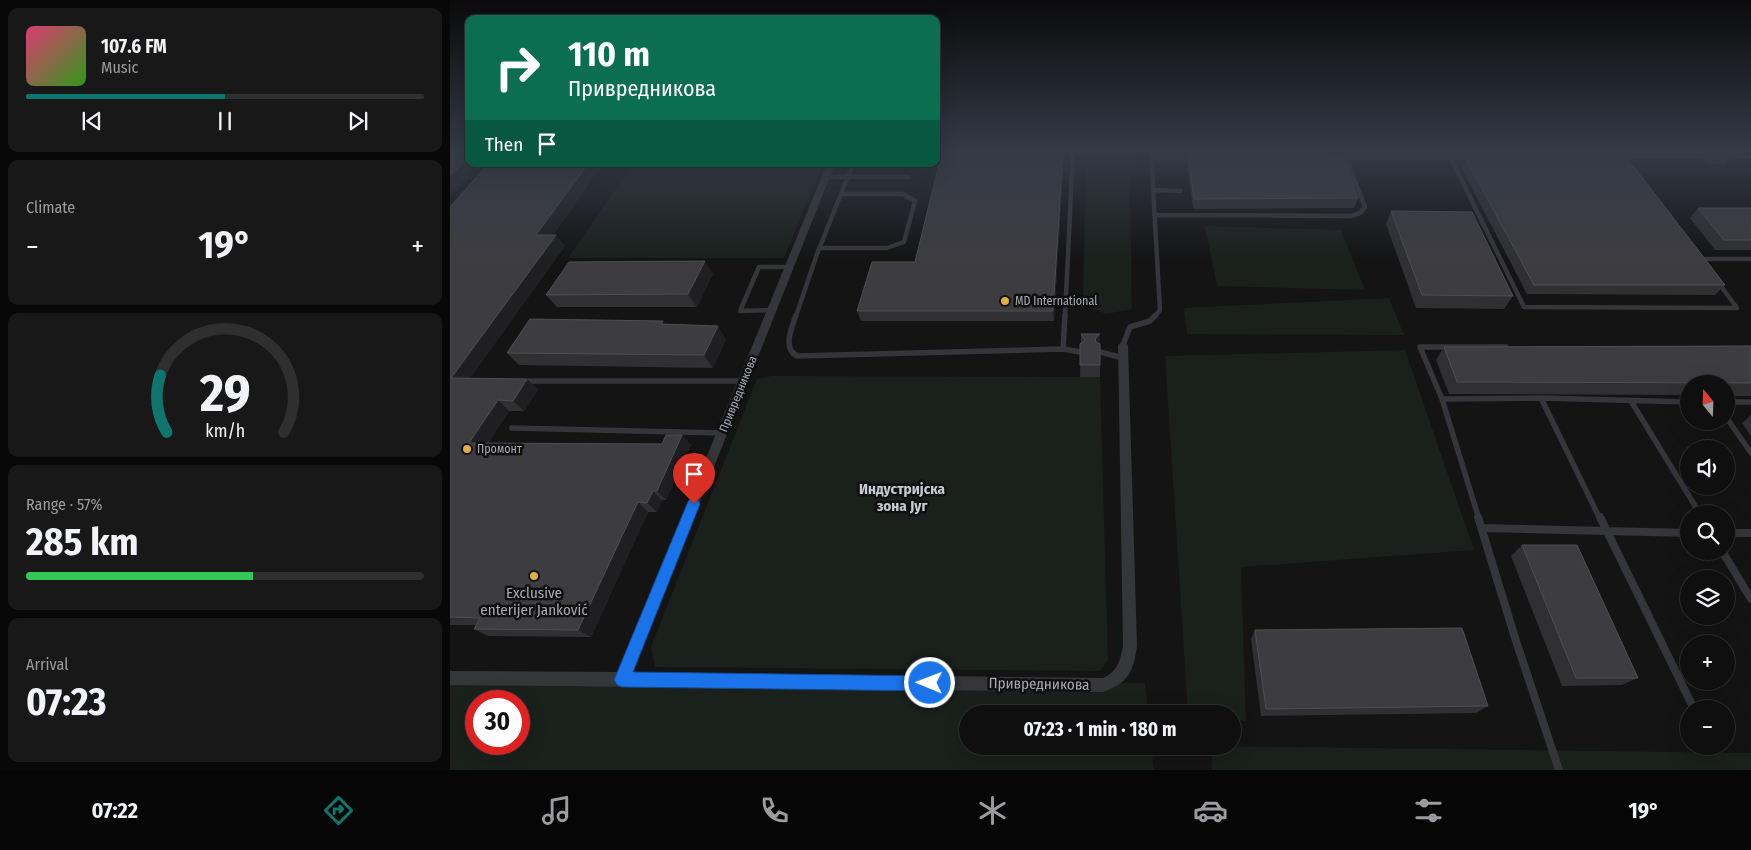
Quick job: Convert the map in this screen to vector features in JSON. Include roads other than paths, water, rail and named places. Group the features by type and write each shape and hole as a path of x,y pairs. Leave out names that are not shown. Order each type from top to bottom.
{"street":[{"name":"Привредникова","path":"622,680 822,188"},
{"name":"Привредникова","path":"450,678 1104,685 1118,680 1126,668 1130,646 1123,352"}],"lane":[{"path":"844,188 819,248 790,332 789,346 793,354 797,356 1063,350 1081,352"},
{"path":"1063,350 1071,188"},
{"path":"1156,215 1351,216 1360,213 1365,208 1357,188"},
{"path":"1465,188 1524,307 1737,308 1716,280"},
{"path":"1100,352 1123,352 1130,327 1150,320 1160,310 1155,190 1180,191"},
{"path":"819,248 887,248 904,242 914,201 910,197 903,194 842,194"},
{"path":"1694,251 1705,266"},
{"path":"1700,259 1751,259"},
{"path":"772,310 740,310 759,268 790,267"},
{"path":"1518,347 1420,347 1442,399 1516,641 1559,770"},
{"path":"529,381 744,381"},
{"path":"1442,399 1541,398 1680,402"},
{"path":"1541,398 1608,530 1690,700"},
{"path":"1631,401 1695,505"},
{"path":"1735,402 1751,402"},
{"path":"512,428 722,433"},
{"path":"1735,430 1751,452"},
{"path":"1482,528 1680,532"},
{"path":"1735,533 1751,533"},
{"path":"1727,560 1751,599"}],"place":[{"name":"MD International","path":"1005,301"},
{"name":"Промонт","path":"467,449"},
{"name":"Exclusive enterijer Janković","path":"534,576"}],"district":[{"name":"Индустријска зона Југ","path":"902,498"}]}
